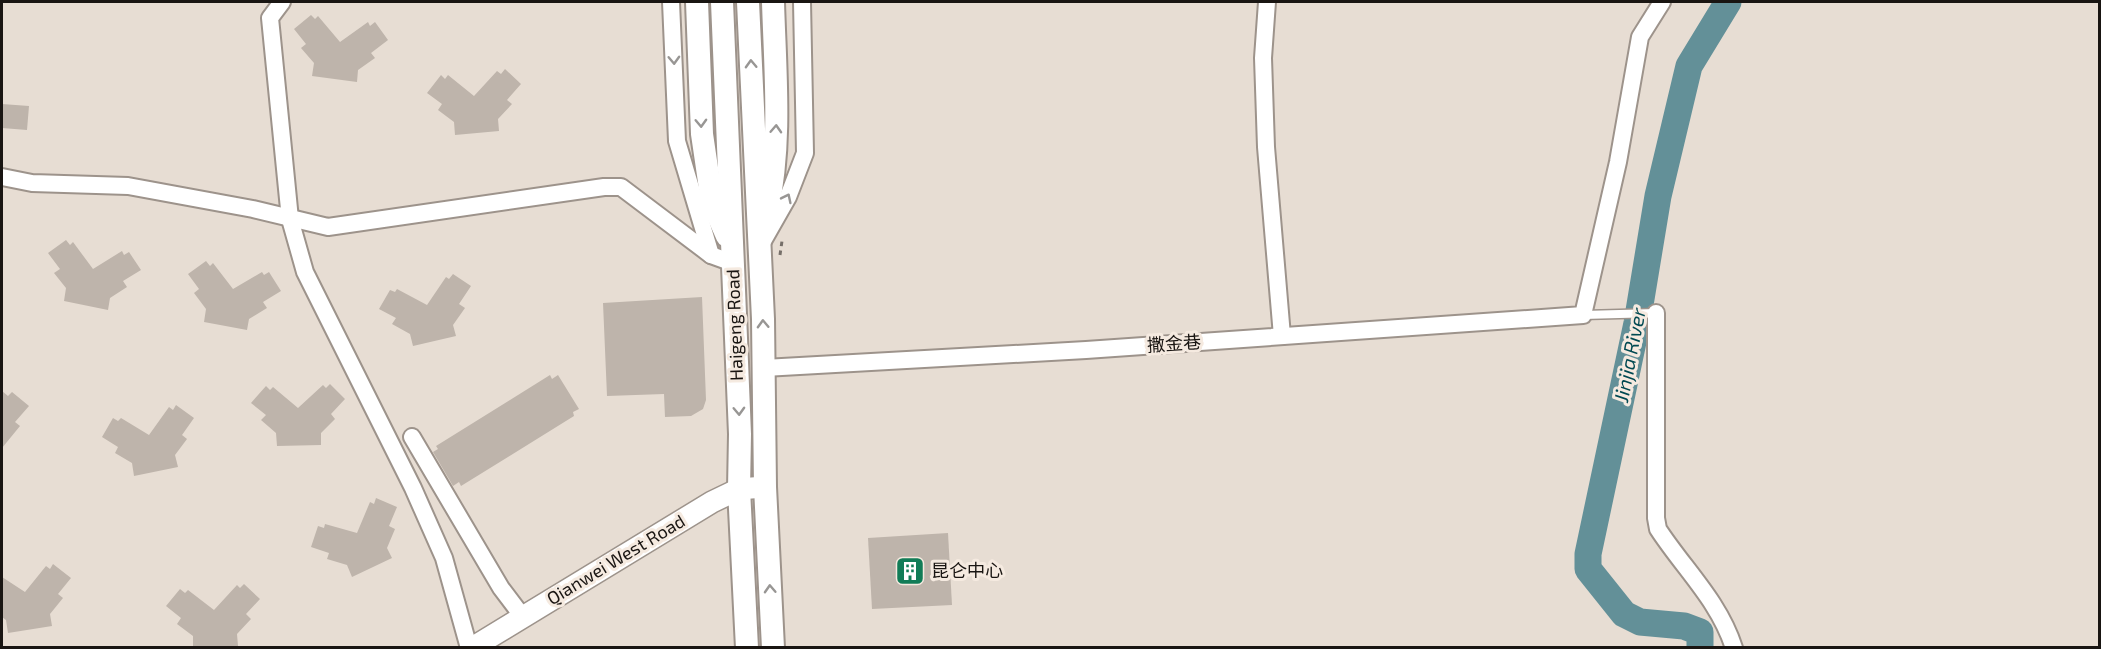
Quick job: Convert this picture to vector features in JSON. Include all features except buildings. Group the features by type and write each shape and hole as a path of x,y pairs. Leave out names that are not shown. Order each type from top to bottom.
{"main road":[{"path":"698,2 702,134 712,202 726,255"},
{"name":"Haigeng Road","path":"722,2 726,255 740,434 739,489 747,648"},
{"name":"Haigeng Road","path":"748,2 773,648"},
{"path":"759,249 770,199 777,119 773,2"}],"street":[{"path":"282,2 270,18 290,219 305,272 413,488 444,558 470,648"},
{"path":"671,2 677,141 726,255"},
{"path":"759,249 788,197 805,153 802,2"},
{"path":"1267,2 1263,58 1266,147 1282,336"},
{"path":"1583,315 1618,162 1640,37 1662,2"},
{"path":"2,177 32,183 128,186 253,209 328,227 604,187 621,187 726,255"},
{"path":"1656,313 1656,518 1658,528 1716,605 1729,631 1734,648"},
{"name":"撒金巷","path":"764,369 1086,350 1583,315"},
{"path":"412,437 501,588 523,617"},
{"name":"Qianwei West Road","path":"470,648 712,502 739,489 765,487"}],"lane":[{"path":"1583,315 1656,313"}],"waterway":[{"name":"Jinjia River","path":"1700,648 1700,632 1684,626 1640,622 1624,614 1588,569 1588,554 1637,323 1658,196 1689,66 1728,2"}],"place":[{"name":"昆仑中心","path":"910,571"}]}
